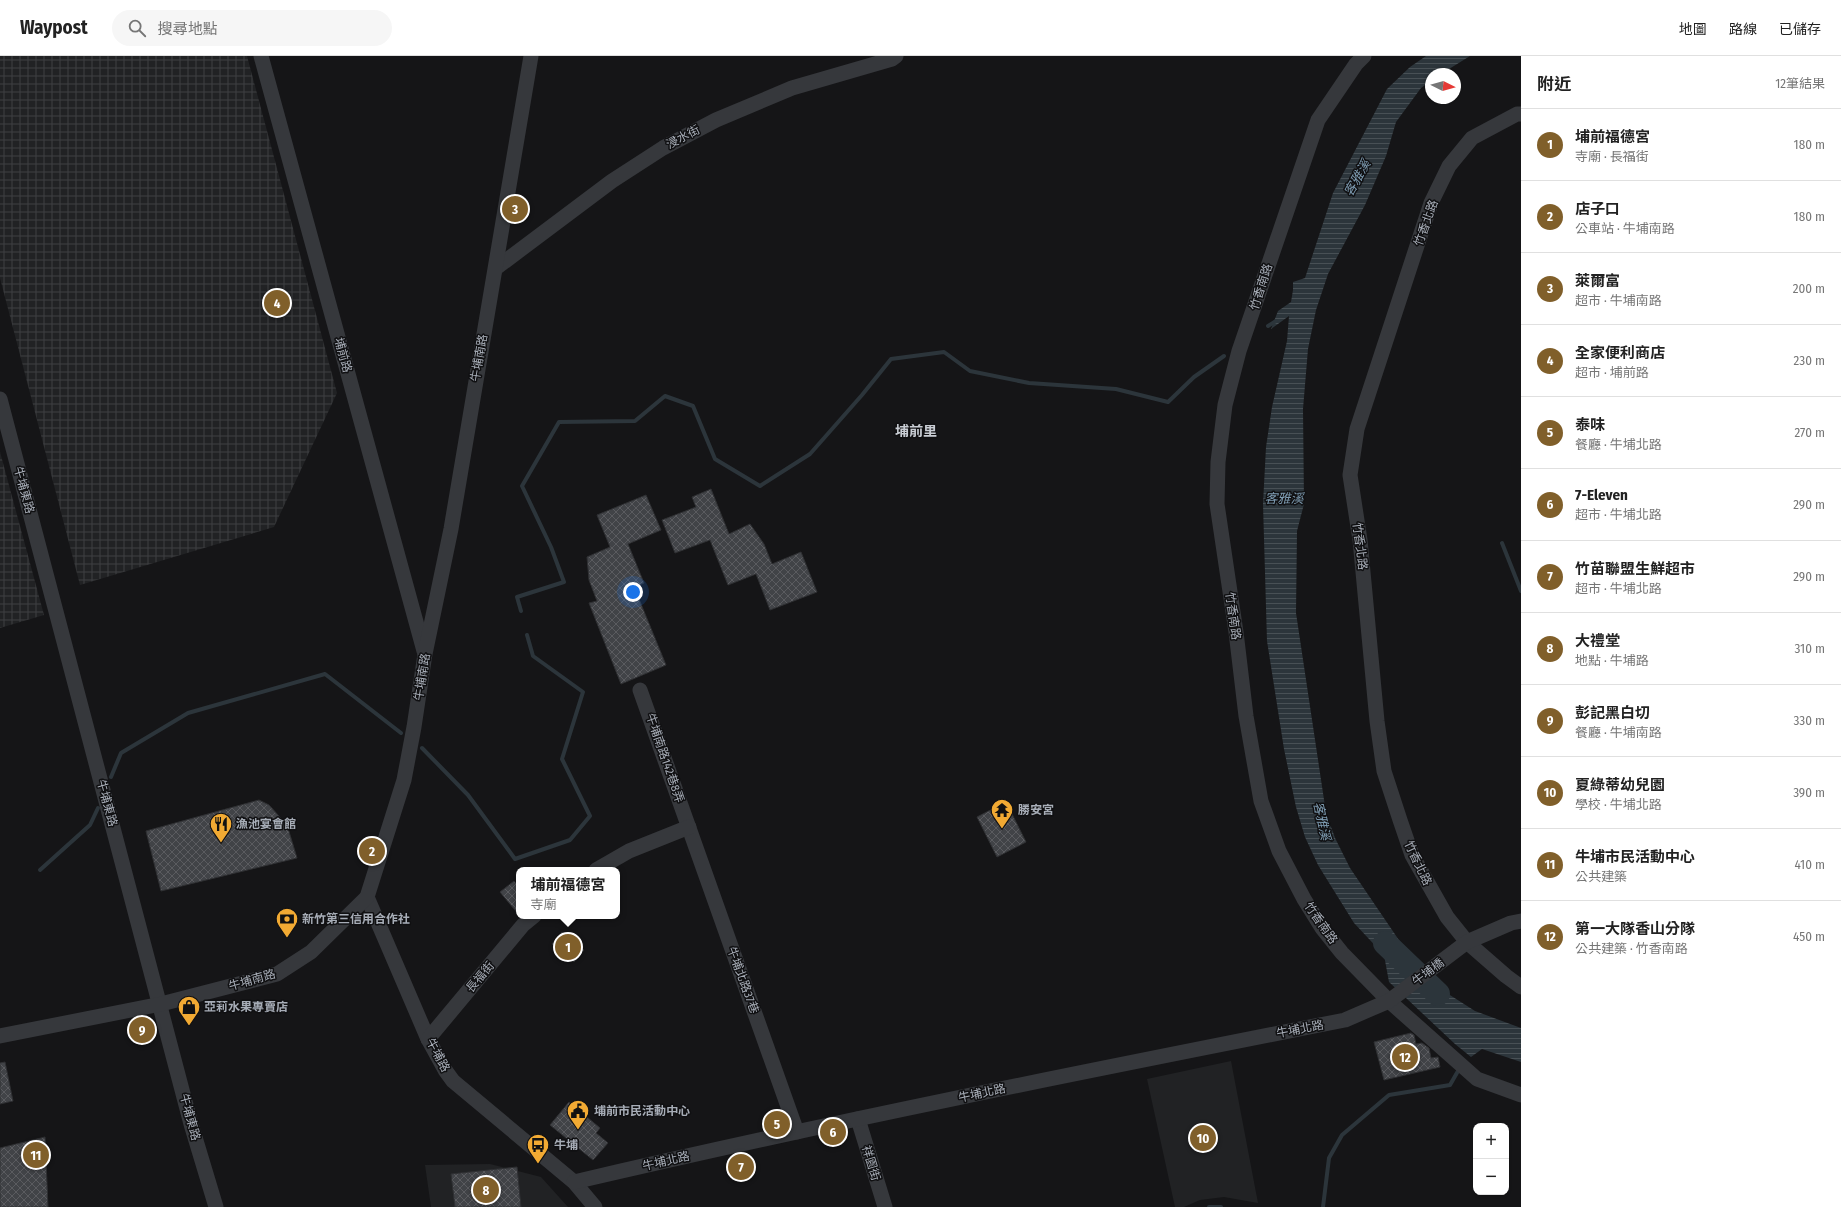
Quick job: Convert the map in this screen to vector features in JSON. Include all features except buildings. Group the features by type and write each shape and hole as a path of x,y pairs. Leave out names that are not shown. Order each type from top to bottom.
{"street":[{"name":"埔前路","path":"261,56 425,654"},
{"name":"牛埔南路","path":"0,1036 160,1004 277,974 311,952 367,897 404,780 415,722 425,654 451,529 531,56"},
{"name":"浸水街","path":"496,268 612,180 669,144 716,120 792,88 892,59 896,56"},
{"name":"竹香南路","path":"1364,56 1356,64 1318,120 1239,351 1225,405 1218,462 1217,504 1236,632 1246,716 1261,801 1279,851 1304,899 1322,928 1342,953 1389,1001 1477,1079 1521,1095"},
{"name":"竹香北路","path":"1521,114 1517,114 1472,138 1450,166 1431,204 1357,429 1350,475 1360,540 1377,721 1384,771 1412,856 1447,917 1468,942 1506,976 1521,987"},
{"name":"牛埔東路","path":"0,399 191,1124 216,1207"},
{"name":"牛埔南路142巷8弄","path":"640,690 689,827"},
{"path":"601,867 629,851 689,827"},
{"name":"牛埔北路37巷","path":"689,827 797,1132"},
{"name":"牛埔路","path":"367,897 428,1039 445,1070 453,1081 574,1182 595,1207"},
{"name":"長福街","path":"428,1039 531,919"},
{"path":"1468,942 1511,923 1521,921"},
{"name":"牛埔橋","path":"1389,1001 1468,942"},
{"name":"牛埔北路","path":"574,1182 715,1149 996,1089 1345,1020 1389,1001"},
{"name":"祥園街","path":"858,1119 885,1207"}],"shaded area":[{"path":"0,56 247,56 337,393 274,527 80,585 0,278"},
{"path":"0,452 44,615 0,628"},
{"path":"1231,1061 1258,1203 1224,1197 1200,1200 1184,1207 1175,1207 1147,1079"},
{"path":"490,1164 541,1177 568,1207 431,1207 425,1165"}],"water":[{"name":"客雅溪","path":"1426,56 1470,56 1451,68 1425,68 1425,85 1421,88 1396,122 1386,156 1365,205 1328,274 1316,310 1308,349 1303,409 1304,504 1297,531 1296,613 1326,813 1335,838 1350,868 1407,952 1409,969 1475,1011 1521,1028 1521,1062 1482,1049 1471,1057 1455,1044 1389,982 1384,955 1354,923 1318,865 1305,837 1296,807 1284,749 1267,641 1263,504 1266,447 1272,407 1287,341 1289,316 1271,329 1278,311 1291,302 1293,282 1305,278 1333,193 1387,89 1410,67"}],"waterway":[{"path":"1268,326 1276,321"},
{"path":"521,611 517,597 564,582 551,547 522,486 559,422 635,421 665,396 693,406 715,459 760,486 810,454 862,395 891,359 944,352 970,371 1029,383 1116,389 1168,402 1194,377 1224,356"},
{"path":"1502,543 1521,591"},
{"path":"422,748 468,795 515,859 570,840 590,816 562,759 583,692 533,656 527,635"},
{"path":"111,777 121,753 188,713 325,674 401,733"},
{"path":"40,870 90,825 98,808"},
{"name":"客雅溪","path":"1385,943 1438,994"},
{"path":"1323,1207 1329,1158 1342,1135 1389,1095 1450,1085 1458,1071"},
{"path":"1209,1207 1221,1207"}],"place":[{"name":"萊爾富","path":"515,209"},
{"name":"全家便利商店","path":"277,303"},
{"name":"勝安宮","path":"1002,830"},
{"name":"漁池宴會館","path":"221,844"},
{"name":"店子口","path":"372,851"},
{"name":"新竹第三信用合作社","path":"287,938"},
{"name":"埔前福德宮","path":"568,947"},
{"name":"亞莉水果專賣店","path":"189,1026"},
{"name":"彭記黑白切","path":"142,1030"},
{"name":"第一大隊香山分隊","path":"1405,1057"},
{"name":"泰味","path":"777,1124"},
{"name":"埔前市民活動中心","path":"578,1130"},
{"name":"7-Eleven","path":"833,1132"},
{"name":"夏綠蒂幼兒園","path":"1203,1138"},
{"name":"牛埔市民活動中心","path":"36,1155"},
{"name":"牛埔","path":"538,1164"},
{"name":"竹苗聯盟生鮮超市","path":"741,1167"},
{"name":"大禮堂","path":"486,1190"}],"district":[{"name":"埔前里","path":"916,431"}]}
